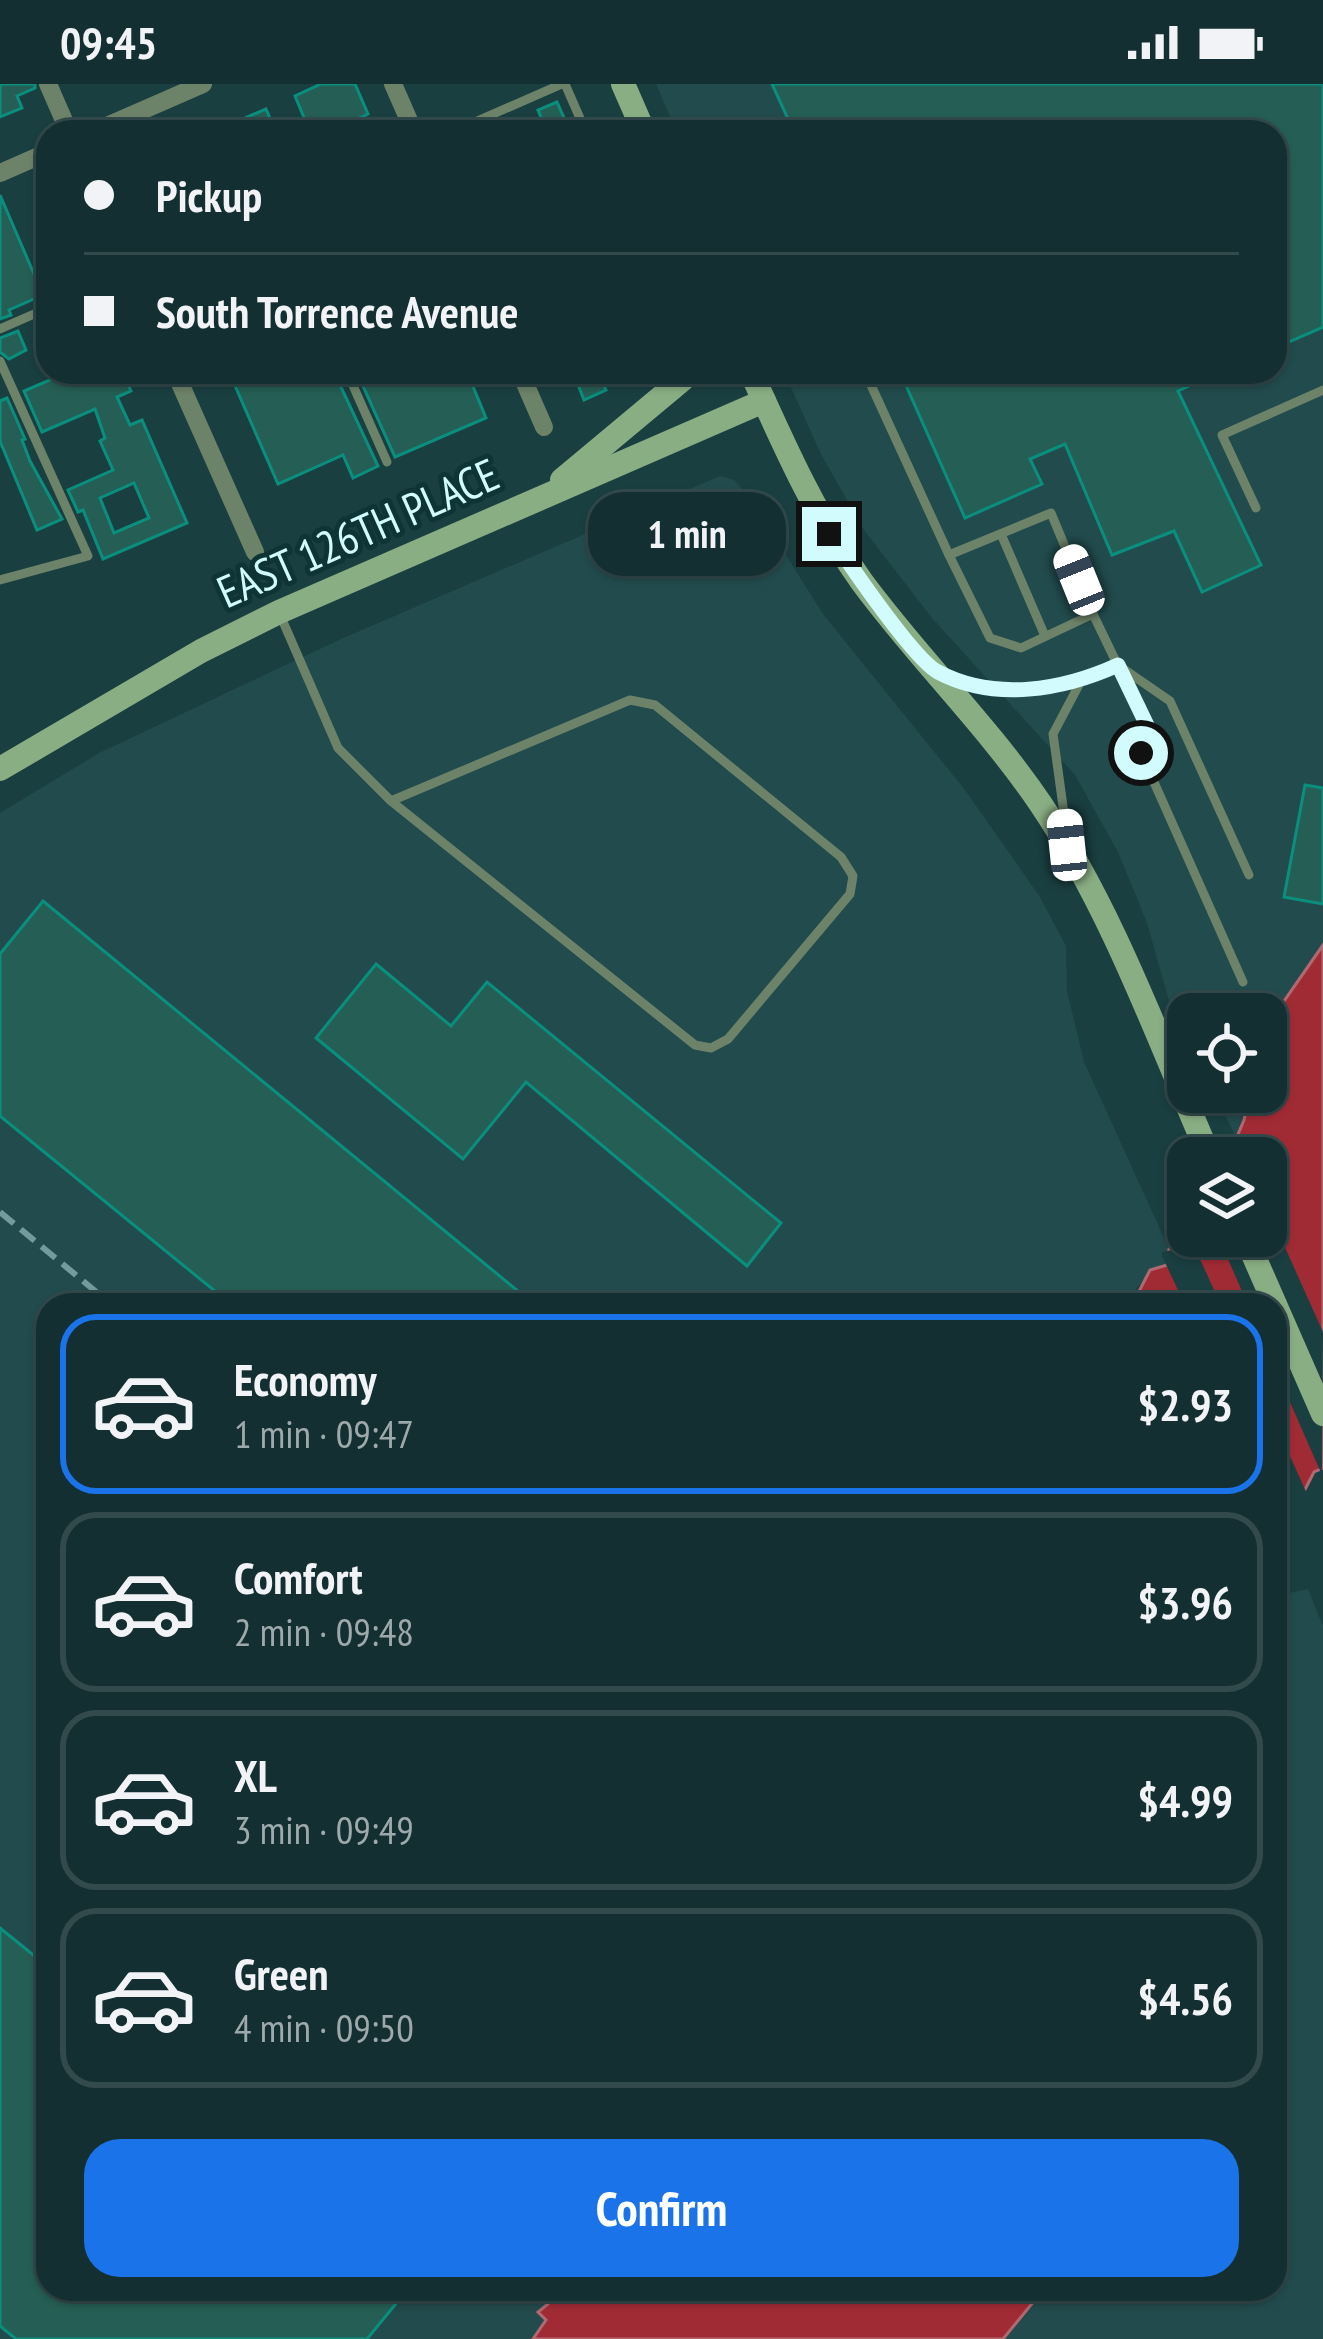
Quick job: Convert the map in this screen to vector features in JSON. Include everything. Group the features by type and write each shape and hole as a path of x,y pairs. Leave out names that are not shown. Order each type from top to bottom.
{"main road":[{"path":"623,84 639,120"},
{"path":"541,497 677,384"},
{"path":"756,384 829,534 1038,800 1067,845 1201,1137"},
{"name":"EAST 126TH PLACE","path":"0,769 201,651 279,612 764,401"},
{"path":"1253,1257 1269,1293"},
{"path":"1287,1333 1323,1414"}],"street":[{"path":"48,84 64,120"},
{"path":"120,120 203,84"},
{"path":"393,84 409,120"},
{"path":"0,173 36,157"},
{"path":"181,384 255,552"},
{"path":"525,384 544,427"}],"lane":[{"path":"480,120 563,84 580,120"},
{"path":"0,329 36,313"},
{"path":"0,361 88,556 0,580"},
{"path":"352,384 387,462"},
{"path":"871,384 990,638 1021,648 1093,614"},
{"path":"1256,508 1222,435 1323,390"},
{"path":"949,555 1051,513 1157,746 1141,753 1244,982"},
{"path":"1001,534 1045,636"},
{"path":"279,612 338,748 391,801 695,1045 711,1048 728,1039 850,894 853,876 841,857 655,705 630,700 391,801"},
{"path":"934,671 1026,691 1081,681 1118,665"},
{"path":"1118,665 1170,700 1249,875"},
{"path":"1067,845 1053,734 1081,681"}],"shaded area":[{"path":"656,84 1323,84 1323,945 1287,997 1287,993 1167,993 1147,923 1118,852 1075,775 932,618 864,530 821,454 789,384 1287,384 1287,120 672,120"},
{"path":"720,476 734,480 749,496 823,614 965,790 1040,897 1066,946 1067,991 1084,1062 1167,1245 1167,1265 1135,1293 36,1293 36,2301 551,2301 547,2320 533,2339 0,2339 0,813 99,753 341,639"},
{"path":"1323,945 1323,1468 1314,1472 1287,1525 1287,1293 1138,1293 1150,1270 1167,1265 1168,1257 1287,1257 1287,1137 1237,1137 1246,1113 1287,1113 1287,997"},
{"path":"1224,1113 1244,1113 1236,1137"},
{"path":"1308,1589 1323,1626 1323,2339 1003,2339 1034,2301 1287,2301 1287,1593"},
{"path":"1034,2301 1003,2339 533,2339 546,2320 538,2312 548,2304"}],"pier":[{"path":"1167,1251 1167,1257 1199,1257 1216,1293 1179,1293 1162,1256"},
{"path":"1287,1252 1323,1332 1322,1475 1287,1395 1287,1293 1243,1293 1227,1257 1287,1257"},
{"path":"1287,1450 1308,1496 1291,1529 1287,1520"}],"building":[{"path":"0,84 35,84 35,88 17,96 22,108 0,117"},
{"path":"321,84 355,84 368,114 355,120 305,120 295,96"},
{"path":"772,84 1323,84 1323,327 1287,343 1287,120 788,120"},
{"path":"557,102 564,120 542,120 538,110"},
{"path":"266,109 271,120 241,120"},
{"path":"0,195 36,279 36,298 0,319"},
{"path":"18,331 26,350 9,359 0,352 0,338"},
{"path":"40,384 128,384 131,391 117,397 130,425 142,420 187,523 103,559 83,510 78,512 68,490 113,470 100,441 105,438 95,409 42,432 24,391","holes":["134,483 149,518 114,533 100,498"]},
{"path":"234,384 340,384 378,466 353,478 343,455 278,484"},
{"path":"362,384 472,384 486,418 395,457"},
{"path":"578,384 603,384 606,390 584,400"},
{"path":"905,384 1194,384 1178,391 1261,565 1202,592 1174,531 1112,555 1065,444 1030,459 1042,484 965,518"},
{"path":"7,398 30,461 62,519 37,530 0,441 0,401"},
{"path":"1305,785 1323,788 1323,904 1284,897"},
{"path":"43,901 520,1293 217,1293 0,1116 0,954"},
{"path":"376,964 451,1026 487,982 781,1223 747,1266 526,1082 463,1159 316,1038"},
{"path":"0,1928 36,1957 36,2301 398,2301 367,2339 16,2339 0,2326"}],"railway":[{"path":"0,1212 98,1293"}],"route":[{"path":"829,534 934,671 1026,691 1081,681 1118,665 1157,746 1141,753"}]}
